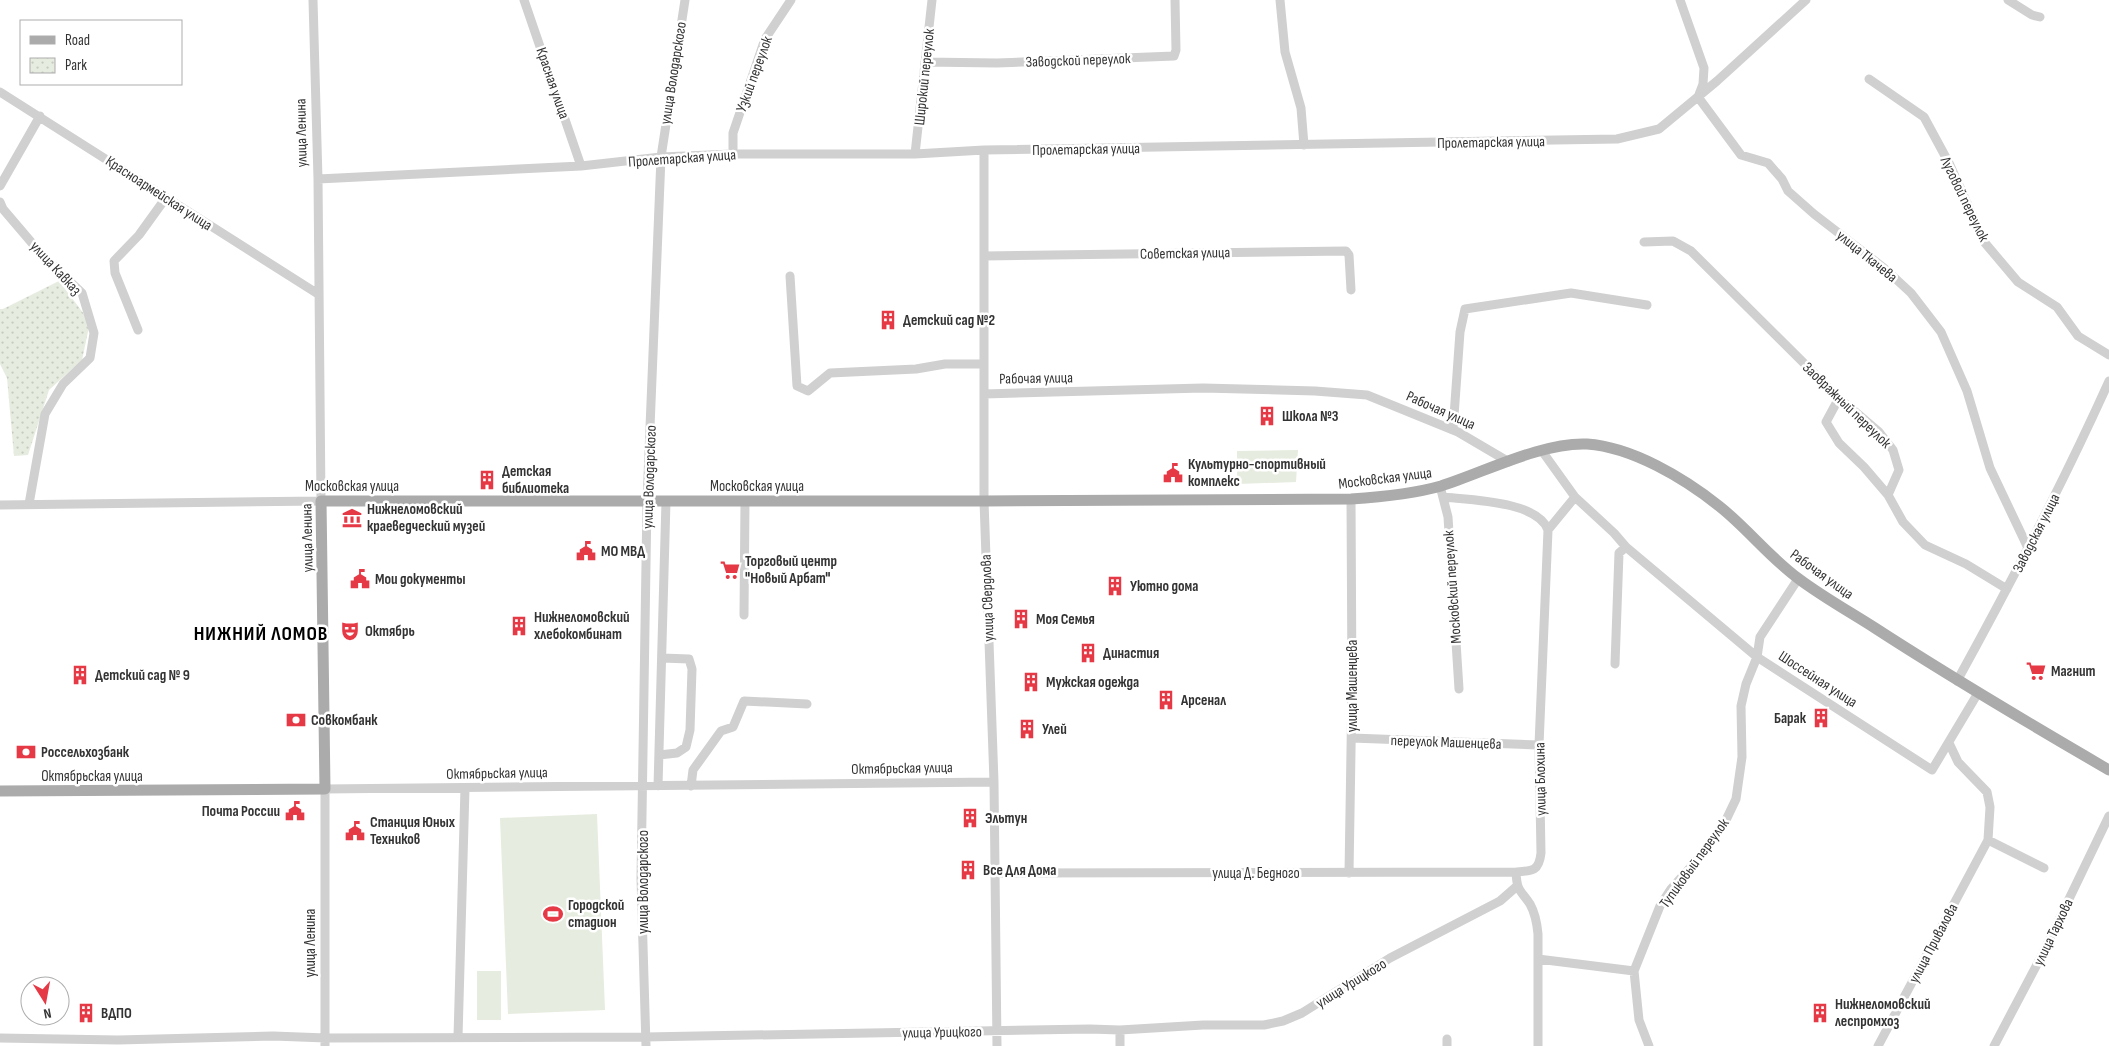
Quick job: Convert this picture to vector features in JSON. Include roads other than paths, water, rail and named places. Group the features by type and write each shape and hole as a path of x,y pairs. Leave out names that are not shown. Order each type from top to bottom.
{"main road":[{"name":"Рабочая улица","path":"1509,462 1542,451 1574,444 1588,444 1624,453 1660,468 1687,483 1719,506 1798,579 1957,681"},
{"name":"Московская улица","path":"321,501 1351,499 1442,492 1509,462"},
{"name":"улица Ленина","path":"321,501 325,789"},
{"path":"1957,681 2109,770"},
{"name":"Октябрьская улица","path":"0,791 325,789"}],"street":[{"name":"улица Ленина","path":"313,0 318,179 321,501"},
{"name":"Красная улица","path":"524,0 581,166"},
{"name":"улица Володарского","path":"646,1041 642,786 647,501 661,157 685,0"},
{"name":"Узкий переулок","path":"734,154 733,133 765,39 791,0"},
{"name":"Широкий переулок","path":"915,154 932,0"},
{"name":"Заводской переулок","path":"925,62 997,63 1174,56 1176,50 1175,0"},
{"path":"1280,0 1285,52 1301,108 1304,146"},
{"path":"1680,0 1704,68 1703,84 1698,97"},
{"name":"Пролетарская улица","path":"318,179 581,166 661,157 734,154 915,154 984,150 1304,146 1617,139 1659,129 1698,97 1806,0"},
{"path":"2008,0 2032,15 2040,17"},
{"name":"Луговой переулок","path":"1869,79 1924,117 1950,165 1985,243 2018,282 2058,307 2078,336 2109,354"},
{"name":"Красноармейская улица","path":"0,92 40,116 165,199 318,294"},
{"name":"улица Ткачева","path":"1698,97 1741,155 1768,163 1782,179 1788,191 1814,214 1884,268 1911,293 1941,332 1967,390 1990,468 2028,548"},
{"path":"0,186 40,116"},
{"name":"улица Свердлова","path":"984,150 984,501 994,782 997,1046"},
{"path":"138,330 114,273 114,262 139,235 165,199"},
{"name":"улица Кавказ","path":"0,202 2,209 43,256 82,293 94,333 90,358 63,384 45,414 29,504"},
{"name":"Заовражный переулок","path":"1644,242 1673,241 1691,250 1839,398 1879,432 1893,450 1898,470 1888,495"},
{"name":"Советская улица","path":"984,256 1346,251 1349,254 1351,290"},
{"path":"790,276 796,386 808,391 830,373 916,369 945,364 984,364"},
{"path":"1453,430 1459,342 1465,310 1571,293 1646,305"},
{"name":"Заводская улица","path":"1957,681 2028,548 2074,457 2109,381"},
{"name":"Рабочая улица","path":"984,394 1203,388 1315,391 1367,395 1453,430 1509,462"},
{"path":"1839,398 1826,422 1839,443 1864,467 1888,495 1903,522 1925,545 1966,564 2007,589"},
{"name":"Шоссейная улица","path":"1542,451 1574,497 1614,533 1626,547 1757,657 1932,770 1978,693"},
{"path":"1442,492 1509,504 1539,518 1548,530 1574,497"},
{"name":"Московский переулок","path":"1442,492 1448,516 1458,689"},
{"name":"улица Машенцева","path":"1349,873 1352,738 1351,499"},
{"name":"Московская улица","path":"0,505 321,501"},
{"path":"658,786 666,501"},
{"path":"744,615 745,501"},
{"name":"улица Блохина","path":"1516,872 1528,872 1540,864 1539,745 1548,530"},
{"path":"1615,664 1620,553 1626,547"},
{"name":"Тупиковый переулок","path":"1634,971 1664,900 1671,889 1697,860 1726,820 1736,799 1742,757 1741,706 1746,684 1757,657 1760,638 1798,579"},
{"path":"659,755 677,753 686,747 690,730 692,669 689,659 662,658"},
{"path":"692,786 693,770 721,731 733,727 744,701 807,704"},
{"name":"переулок Машенцева","path":"1352,738 1539,745"},
{"path":"1949,743 1958,762 1987,792 1990,807 1988,840 2044,868"},
{"name":"Октябрьская улица","path":"325,789 994,782"},
{"path":"458,1037 465,788"},
{"name":"улица Ленина","path":"325,789 326,1042"},
{"name":"улица Тархова","path":"1994,1046 2044,953 2109,816"},
{"name":"улица Привалова","path":"1878,1046 1988,840"},
{"path":"1516,872 1516,887 1530,904 1536,918 1538,934 1538,1046"},
{"name":"улица Д. Бедного","path":"996,873 1516,872"},
{"name":"улица Урицкого","path":"0,1038 118,1040 273,1036 326,1042 458,1037 646,1041 997,1031 1120,1030 1203,1025 1264,1025 1283,1021 1302,1013 1390,958 1500,901 1516,887"},
{"path":"1538,959 1634,971 1639,1020 1649,1046"},
{"path":"1120,1030 1120,1046"}],"place":[{"name":"Детский сад №2","path":"888,320"},
{"name":"Школа №3","path":"1267,416"},
{"name":"Культурно-спортивный комплекс","path":"1173,473"},
{"name":"Детская библиотека","path":"487,480"},
{"name":"Нижнеломовский краеведческий музей","path":"352,518"},
{"name":"МО МВД","path":"586,551"},
{"name":"Торговый центр \"Новый Арбат\"","path":"730,570"},
{"name":"Мои документы","path":"360,579"},
{"name":"Уютно дома","path":"1115,586"},
{"name":"Моя Семья","path":"1021,619"},
{"name":"Нижнеломовский хлебокомбинат","path":"519,626"},
{"name":"Октябрь","path":"350,631"},
{"name":"Династия","path":"1088,653"},
{"name":"Магнит","path":"2036,671"},
{"name":"Детский сад № 9","path":"80,675"},
{"name":"Мужская одежда","path":"1031,682"},
{"name":"Арсенал","path":"1166,700"},
{"name":"Барак","path":"1821,718"},
{"name":"Совкомбанк","path":"296,720"},
{"name":"Улей","path":"1027,729"},
{"name":"Россельхозбанк","path":"26,752"},
{"name":"Почта России","path":"295,811"},
{"name":"Эльтун","path":"970,818"},
{"name":"Станция Юных Техников","path":"355,831"},
{"name":"Все Для Дома","path":"968,870"},
{"name":"Городской стадион","path":"553,914"},
{"name":"ВДПО","path":"86,1013"},
{"name":"Нижнеломовский леспромхоз","path":"1820,1013"}],"district":[{"name":"НИЖНИЙ ЛОМОВ","path":"261,633"}]}
